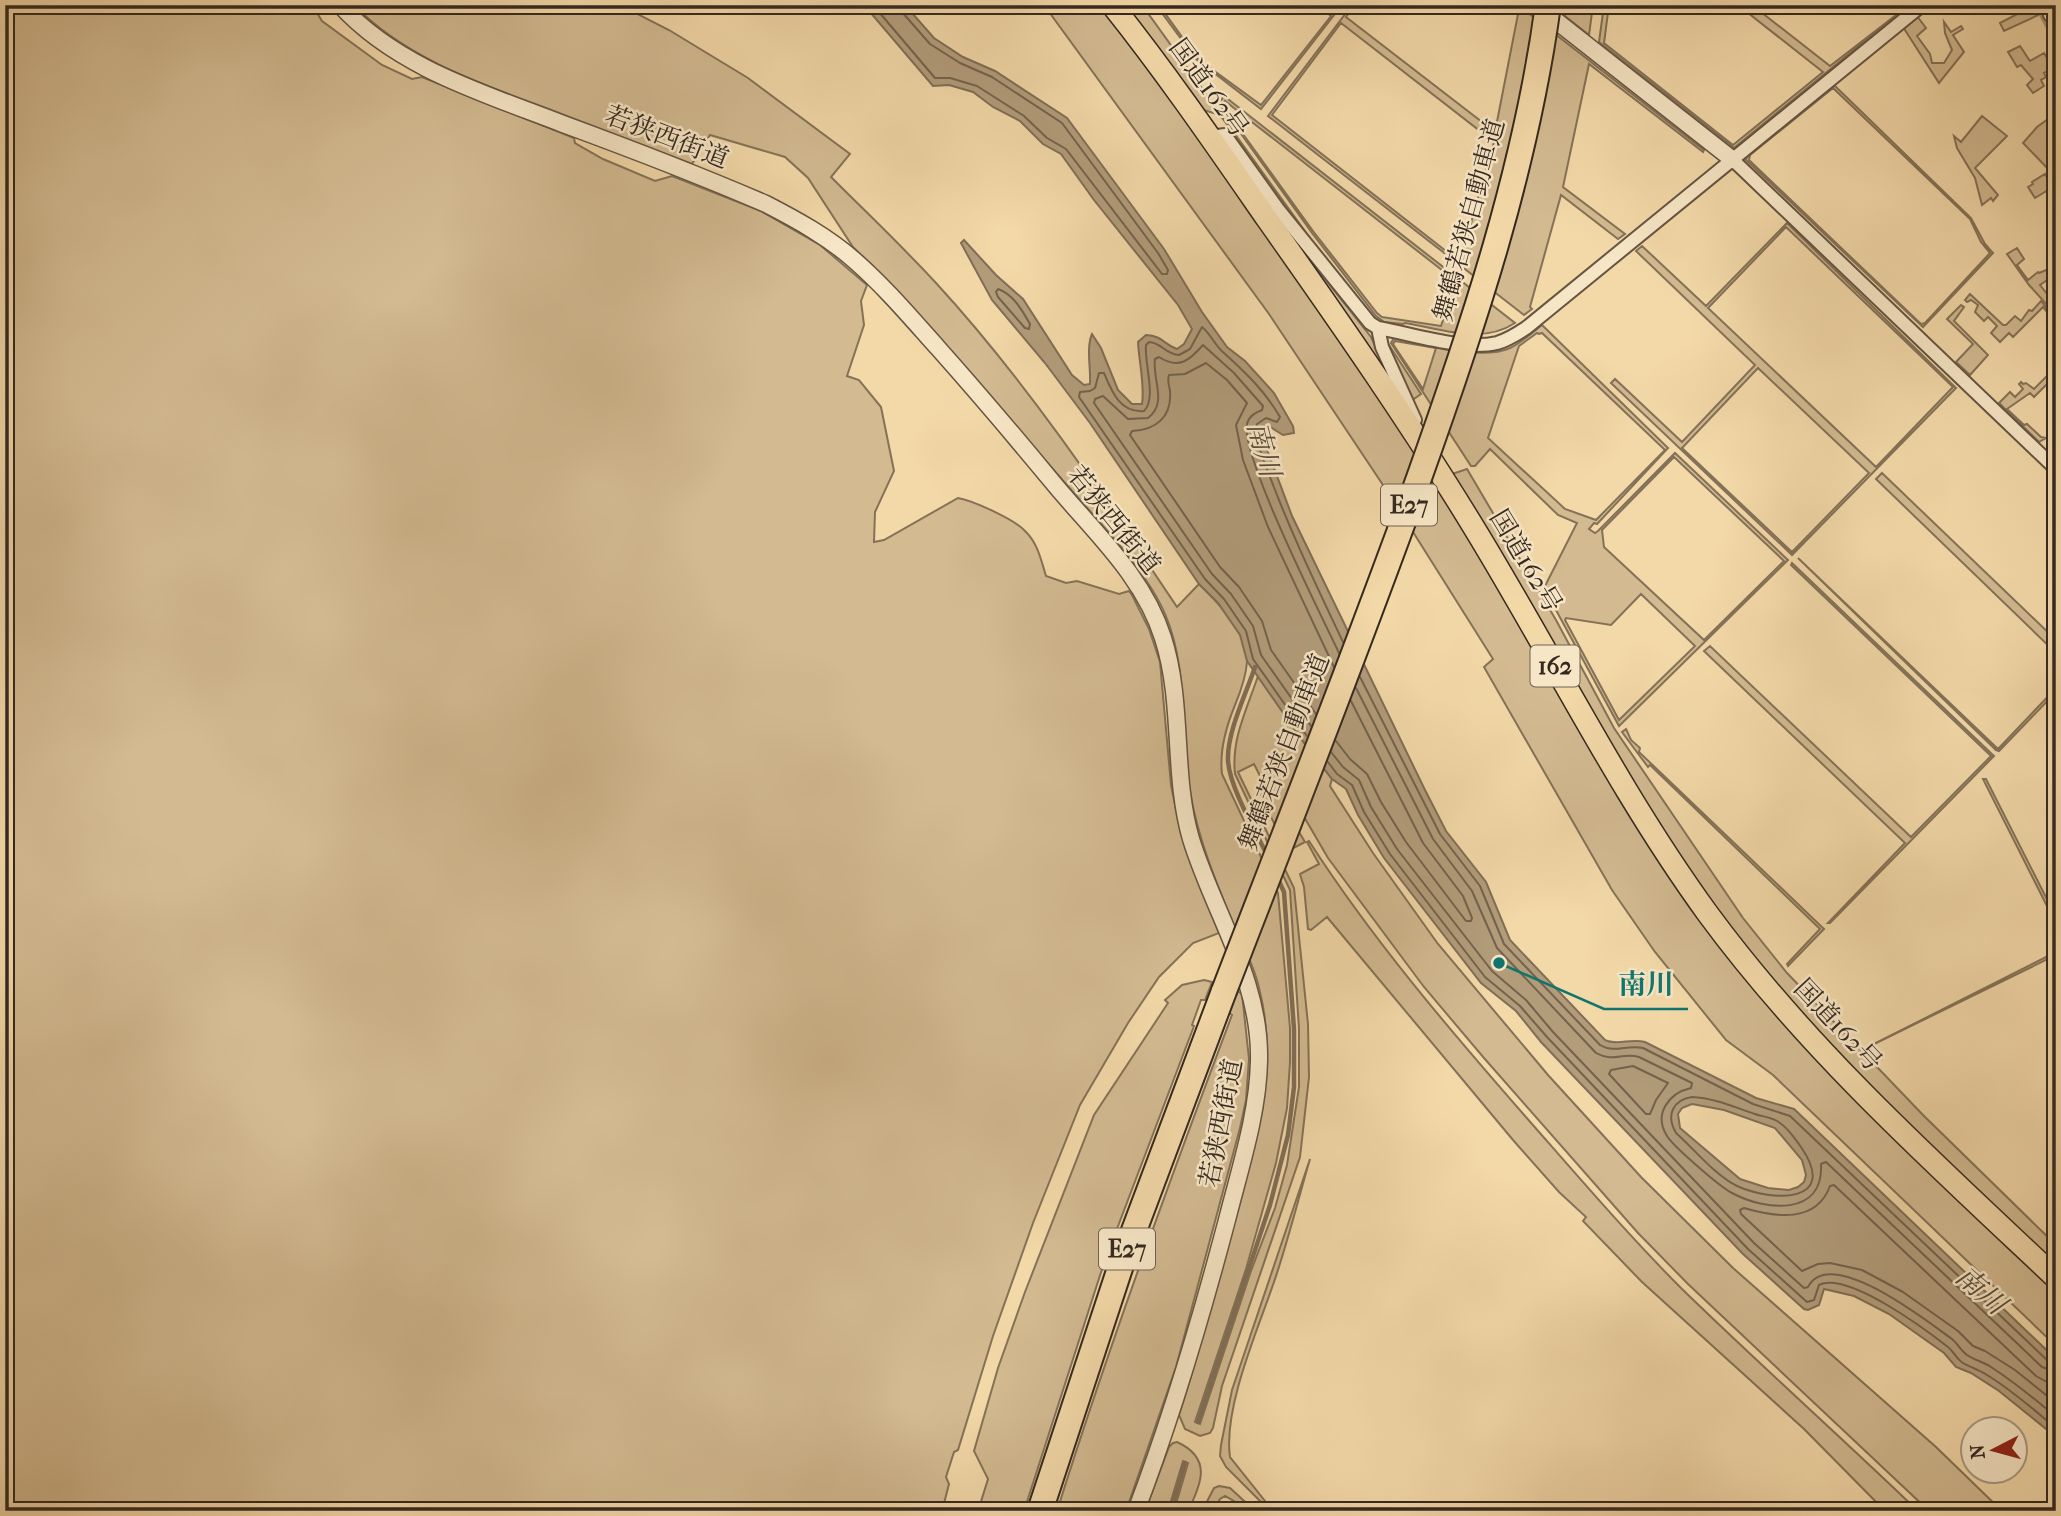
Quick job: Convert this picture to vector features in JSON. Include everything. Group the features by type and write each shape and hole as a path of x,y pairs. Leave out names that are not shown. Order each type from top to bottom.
{"highway":[{"name":"国道162号","path":"1112,5 1210,137 1418,438 1536,632 1634,805 1728,940 1771,994 1847,1076 2056,1278"},
{"name":"舞鶴若狭自動車道","path":"1040,1511 1120,1268 1382,580 1464,350 1492,260 1520,151 1548,5"}],"street":[{"name":"若狭西街道","path":"340,5 373,35 410,59 447,78 766,204 840,248 879,284 958,371 1109,546 1146,600 1168,656 1186,819 1199,862 1251,992 1259,1057 1250,1126 1207,1292 1170,1416 1136,1511"},
{"path":"1535,5 1733,160 2056,469"},
{"path":"1210,137 1225,135 1278,209 1364,316 1378,328 1462,343 1482,345 1505,341 1526,328 1922,5"},
{"path":"1378,328 1382,347 1417,424 1418,438"}],"shaded area":[{"path":"5,5 312,5 322,21 382,65 412,79 422,77 574,138 575,143 603,159 655,181 672,176 761,211 820,245 867,285 861,301 864,325 847,376 859,380 881,407 894,471 875,512 874,542 884,540 958,498 994,512 1021,527 1036,547 1046,576 1066,583 1077,581 1119,594 1129,591 1132,595 1149,629 1160,662 1171,785 1181,834 1219,933 1193,943 1159,977 1128,1023 1080,1105 1033,1223 993,1336 958,1450 954,1452 946,1477 949,1484 942,1511 5,1511"},
{"path":"354,5 620,5 669,30 748,78 850,154 831,177 936,283 1002,360 1092,481 1177,607 1199,584 1238,629 1247,662 1224,739 1222,774 1278,893 1290,1028 1290,1062 1287,1108 1276,1163 1246,1269 1195,1422 1200,1424 1275,1208 1287,1165 1299,1087 1299,1029 1290,890 1235,774 1238,736 1258,676 1332,779 1330,786 1373,853 1438,944 1548,1075 1641,1177 1733,1268 1936,1447 1960,1470 1960,1484 1974,1484 2002,1511 1929,1511 1688,1284 1638,1233 1424,987 1328,858 1293,798 1283,805 1305,842 1288,851 1261,797 1264,784 1254,764 1238,772 1294,888 1308,1024 1309,1077 1300,1157 1222,1386 1213,1428 1210,1433 1200,1436 1185,1429 1179,1415 1249,1168 1262,1111 1267,1052 1258,983 1214,877 1194,813 1187,774 1178,659 1173,636 1155,595 1118,543 882,275 853,247 808,178 785,157 710,135 692,164 444,67 396,40"},
{"path":"1044,5 1103,5 1128,35 1441,486 1673,877 2056,1288 2056,1346 1773,1075 1726,1040 1655,952 1612,890 1484,667 1493,659 1391,497 1269,314"},
{"path":"1121,5 1142,5 1307,234 1220,115 1197,108"},
{"path":"1156,5 1159,5 1198,59 1261,105 1331,16 1317,5 1331,5 1336,9 1342,5 1261,109 1196,59"},
{"path":"1352,5 1355,5 1346,17 1495,132 1519,9 1514,5 1518,5 1704,150 1703,152 1589,64 1563,187 1625,234 1618,239 1561,195 1530,307 1532,309 1524,315 1268,116","holes":["1341,23 1494,142 1460,262 1272,115"]},
{"path":"1551,5 1593,5 1589,35"},
{"path":"1604,5 1609,5 1604,43 1733,145 1823,72 1738,5 1752,5 1830,66 1909,5 1734,148 1599,42"},
{"path":"2025,5 2044,5 2047,11 2004,31 2000,23 2027,9"},
{"path":"1917,16 1926,28 1917,36 1930,54 1932,63 1944,63 1952,50 1944,22 1951,32 1961,26 1963,29 1953,35 1964,52 1939,83 1903,27"},
{"path":"2020,46 2030,61 2044,53 2053,68 2044,73 2046,77 2041,80 2044,86 2033,93 2027,85 2033,79 2021,65 2017,67 2008,52"},
{"path":"1835,86 1971,218 1993,253 1923,327 1746,160 1747,155","holes":["1833,88 1970,219 1981,242 1990,253 1925,323 1921,324 1749,160 1750,155"]},
{"path":"1224,96 1515,323 1489,333 1461,334 1405,323 1384,322 1376,316 1312,233 1219,103","holes":["1225,101 1456,281 1441,326 1382,317 1313,231 1222,105"]},
{"path":"2055,114 2054,175 2023,143 2037,127"},
{"path":"1982,116 2007,136 1975,168 1998,195 1993,201 1991,198 1982,205 1975,178 1957,148 1954,136 1961,142"},
{"path":"2045,174 2053,187 2035,198 2028,187"},
{"path":"1787,223 1956,388 1792,555 1611,383 1615,379 1682,442 1755,365 1636,251 1642,246 1706,306","holes":["1786,227 1953,387 1876,467 1708,308","1758,368 1869,473 1792,552 1682,448"]},
{"path":"1287,231 1371,337 1394,388"},
{"path":"2017,248 2024,259 2017,265 2028,280 2038,272 2056,266 2056,274 2040,285 2056,305 2056,315 2029,285 2007,254"},
{"path":"1970,294 2003,325 2015,316 2021,321 2029,310 2032,311 2041,301 2056,323 2043,307 2013,337 2009,333 2000,342 1991,333 1997,326 1988,317 1984,321 1975,312 1978,305 1971,300 1965,300"},
{"path":"1961,305 1964,307 1954,321 1988,355 1970,375 1956,362 1973,344 1947,319"},
{"path":"1542,325 1668,448 1597,524 1594,523 1589,529 1595,533 1598,531 1675,453 1788,560 1619,726 1544,588 1577,523 1558,515 1490,449 1475,466 1471,466 1391,343 1394,338 1453,350 1498,352 1514,346","holes":["1537,333 1542,333 1665,450 1596,520 1565,509 1488,438 1519,346","1395,341 1436,348 1423,389 1393,344","1674,457 1784,561 1704,640 1604,547 1602,530","1641,594 1695,646 1619,720 1565,620 1611,625"]},
{"path":"1389,345 1421,394 1411,401 1389,351"},
{"path":"2056,367 2056,375 2034,397 2030,393 2007,409 2024,425 2027,424 2041,437 2046,438 2039,442 1999,403 2010,392 2015,397 2023,389 2019,384 2021,382 2034,389"},
{"path":"1467,469 1556,620 1614,728 1743,918 1787,973 1923,1115 2056,1245 2056,1268 1970,1188 1792,1007 1684,867 1449,475"},
{"path":"1882,473 2056,640 2056,653 1876,479"},
{"path":"1798,558 1998,749 2056,688 2056,692 1999,751 1996,750"},
{"path":"1792,563 1994,756 1830,923 1905,843 1704,651 1710,646 1911,837 1991,756 1791,565"},
{"path":"1626,729 1631,740 1640,748 1639,752 1824,929 1788,966 1820,929 1650,765 1648,767 1622,732"},
{"path":"1983,779 1986,779 2056,917 2056,924"},
{"path":"1309,841 1412,983 1622,1225 1711,1317 1918,1511 1885,1511 1804,1429 1642,1282 1583,1221 1586,1217 1559,1192 1513,1140 1327,917 1311,930 1308,929 1300,874 1319,864 1307,842"},
{"path":"2056,952 2056,955 1866,1048"},
{"path":"1204,980 1212,982 1205,1000 1201,1000 1192,1025 1194,1026 1104,1263 1024,1511 978,1511 988,1479 974,1451 998,1368 1094,1115 1168,1003 1165,1000 1182,985"},
{"path":"1237,991 1242,994 1249,1059 1246,1100 1176,1367 1126,1511 1057,1511 1141,1262 1232,1015 1229,1013"},
{"path":"1310,1159 1279,1267 1243,1369 1229,1437 1230,1457 1273,1511 1270,1511 1226,1467 1220,1456 1221,1445 1232,1390"},
{"path":"1177,1442 1188,1448 1200,1463 1200,1481 1193,1501 1188,1511 1174,1511 1188,1463 1183,1461 1168,1511 1145,1511 1169,1447"},
{"path":"1214,1488 1230,1488 1255,1511 1225,1496 1213,1511 1202,1511"}],"water":[{"path":"864,5 905,5 934,38 963,57 995,71 1067,118 1164,249 1202,312 1227,347 1245,361 1274,393 1293,426 1294,433 1283,435 1267,425 1262,427 1268,452 1292,516 1446,831 1486,882 1510,940 1605,1040 1645,1042 1756,1098 1794,1109 2056,1359 2056,1437 1999,1391 1956,1367 1944,1353 1889,1314 1854,1296 1824,1289 1819,1305 1804,1309 1743,1254 1541,1042 1516,1011 1481,983 1384,858 1346,789 1332,779 1302,740 1247,661 1240,635 1218,603 1199,584 1090,423 1045,363 992,300 961,243 964,240 996,275 1023,299 1072,375 1084,385 1090,384 1089,352 1092,334 1101,348 1118,390 1132,404 1142,404 1143,397 1138,342 1146,335 1152,336 1177,349 1184,344 1192,329 1178,305 1061,154 1043,144 1020,121 993,107 973,92 949,85 933,86","holes":["1692,1104 1724,1110 1775,1128 1802,1160 1806,1175 1804,1182 1789,1190 1768,1188 1740,1179 1680,1128 1678,1114 1682,1108"]}],"waterway":[{"path":"2048,5 2056,20"},
{"path":"1255,667 1234,725 1228,760 1238,795 1267,855"},
{"path":"1198,1422 1270,1205 1288,1135 1294,1087 1294,1029 1284,892 1278,879"},
{"path":"1171,1511 1185,1463"}],"place":[{"name":"南川","path":"1499,963"}]}
